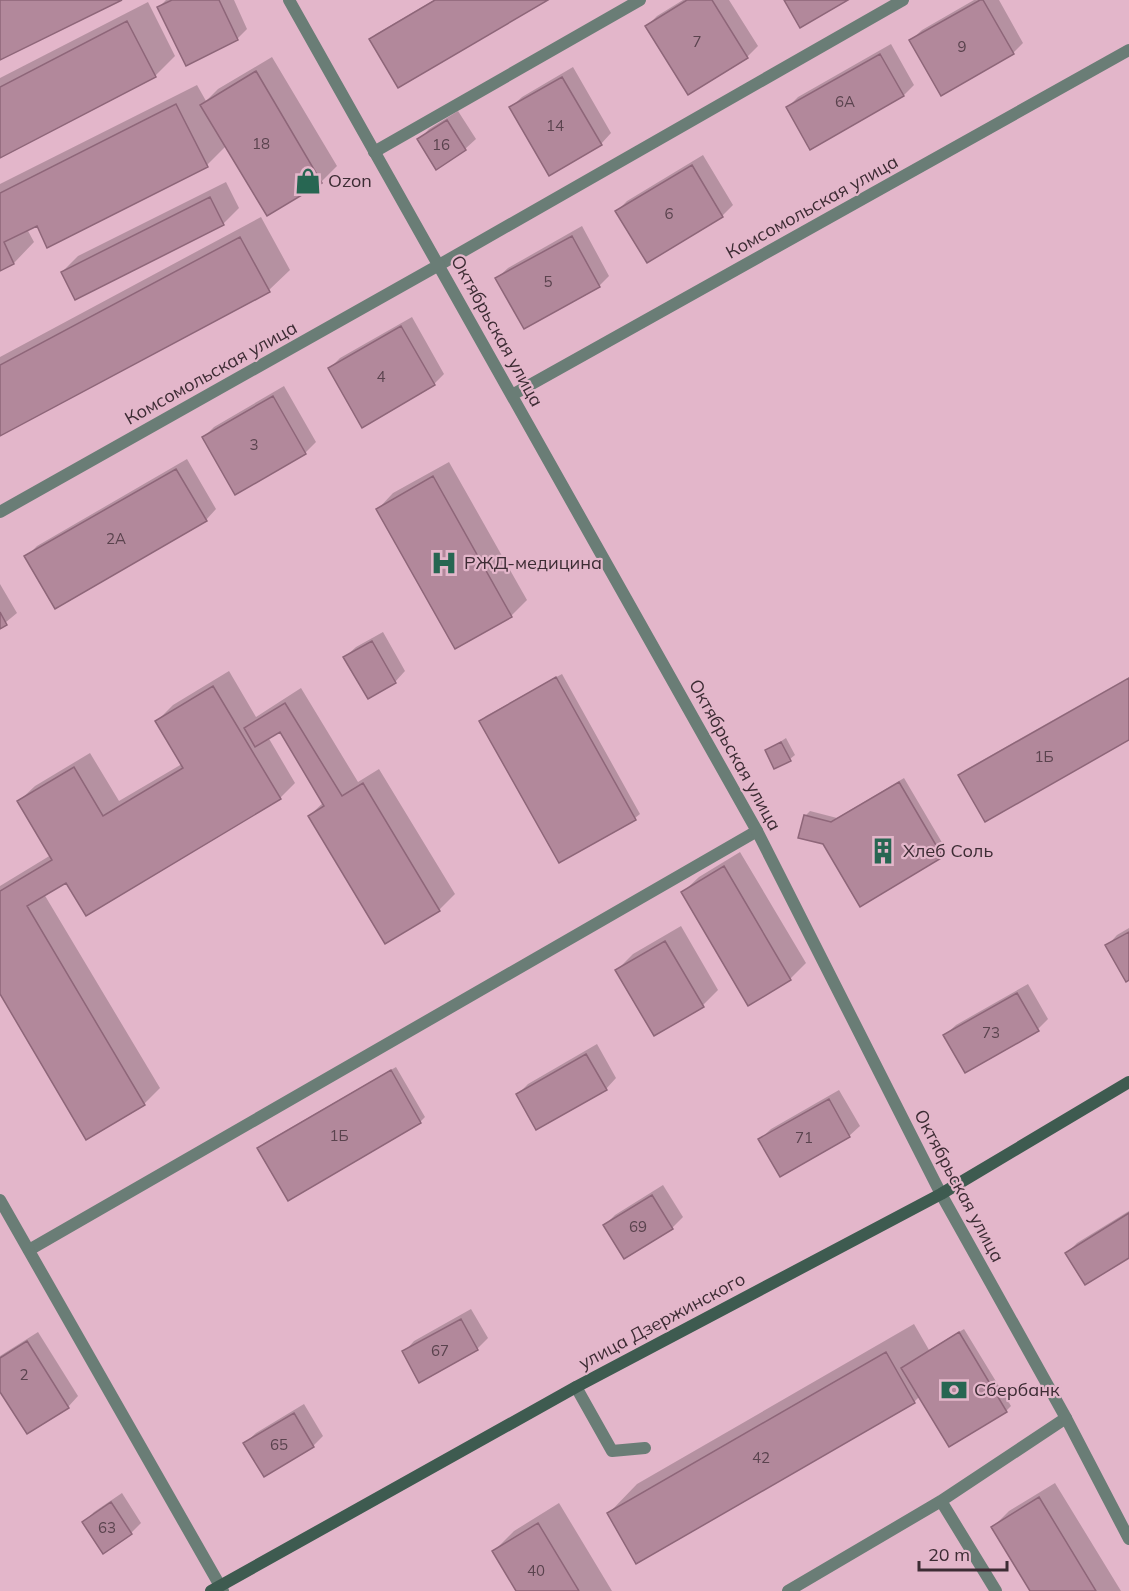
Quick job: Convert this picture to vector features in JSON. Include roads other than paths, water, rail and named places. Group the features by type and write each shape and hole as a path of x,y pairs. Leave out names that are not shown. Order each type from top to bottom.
{"street":[{"name":"Октябрьская улица","path":"289,0 757,831 941,1194 1066,1419 1129,1539"},
{"path":"374,152 640,0"},
{"name":"Комсомольская улица","path":"0,513 903,0"},
{"name":"Комсомольская улица","path":"512,395 1129,50"},
{"path":"29,1250 757,831"},
{"name":"улица Дзержинского","path":"218,1589 576,1387 941,1194 1129,1082"},
{"path":"0,1200 218,1589"},
{"path":"576,1387 612,1451 645,1448"},
{"path":"788,1591 942,1501 1066,1419"},
{"path":"942,1501 996,1591"}],"place":[{"name":"Ozon","path":"308,181"},
{"name":"РЖД-медицина","path":"444,563"},
{"name":"Хлеб Соль","path":"883,851"},
{"name":"Сбербанк","path":"954,1390"}]}
